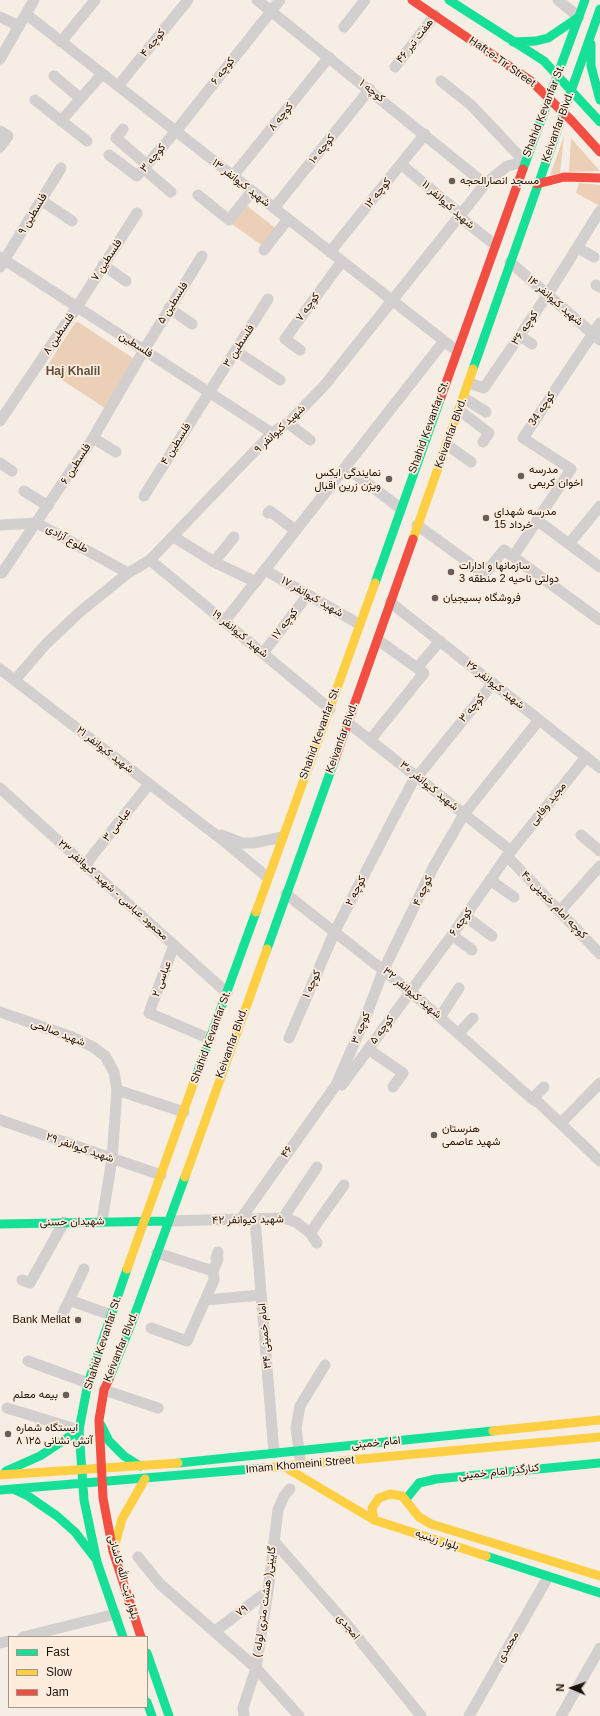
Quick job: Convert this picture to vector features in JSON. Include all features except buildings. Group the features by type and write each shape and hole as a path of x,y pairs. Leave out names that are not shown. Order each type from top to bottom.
{"main road":[{"name":"Haft-e-Tir Street","path":"412,0 531,81 563,112 600,152"},
{"name":"Haft-e-Tir Street","path":"449,0 544,61 600,122"},
{"name":"Shahid Kevanfar St.","path":"81,1470 79,1430 88,1383 111,1315 267,877 330,709 400,508 585,0"},
{"name":"Keivanfar Blvd.","path":"101,1469 99,1420 104,1390 132,1322 169,1221 378,640 417,525 469,384 537,184 590,36 598,22 600,9"},
{"path":"513,42 536,41 548,38 579,17"},
{"path":"590,36 591,66 600,100"},
{"path":"537,184 564,177 600,178"},
{"name":"شهیدان حسنی","path":"0,1224 169,1221"},
{"path":"99,1420 109,1441 124,1456 140,1466"},
{"name":"امام خمینی","path":"81,1470 299,1452 600,1420"},
{"path":"0,1475 40,1456 79,1430"},
{"name":"Imam Khomeini Street","path":"0,1490 102,1483 600,1437"},
{"name":"کنارگذر امام خمینی","path":"406,1499 419,1483 436,1478 600,1463"},
{"name":"بلوار زینبیه","path":"283,1466 374,1520 600,1593"},
{"name":"بلوار آیت الله کاشانی","path":"101,1469 103,1498 113,1551 141,1636"},
{"path":"0,1475 81,1470"},
{"name":"بلوار آیت الله کاشانی","path":"81,1470 82,1484 97,1562 123,1636"},
{"path":"113,1551 122,1519 145,1479"},
{"path":"13,1489 28,1496 57,1516 75,1532 97,1562"},
{"path":"374,1520 372,1508 379,1498 390,1494 402,1496 406,1499"},
{"name":"بلوار زینبیه","path":"406,1499 419,1516 430,1524 600,1576"},
{"path":"148,1656 170,1716"},
{"path":"148,1705 152,1716"}],"street":[{"path":"0,59 34,0"},
{"path":"61,42 95,0"},
{"name":"کوچه ۴","path":"118,86 188,0"},
{"name":"کوچه ۱","path":"258,0 370,89 485,184"},
{"name":"کوچه ۶","path":"176,131 280,0"},
{"path":"344,27 365,0"},
{"path":"558,0 579,17"},
{"name":"شهید کیوانفر ۱۳","path":"26,14 457,351"},
{"name":"هفت تیر ۴۶","path":"395,67 435,15"},
{"path":"0,17 18,26"},
{"name":"کوچه ۸","path":"233,176 329,57"},
{"path":"61,121 102,74"},
{"path":"54,76 80,98"},
{"path":"441,81 471,105 525,162"},
{"name":"کوچه ۱۰","path":"274,208 370,89"},
{"path":"35,100 87,142"},
{"path":"123,129 116,138 171,192"},
{"path":"0,131 8,136 0,147"},
{"name":"کوچه ۳","path":"109,155 137,176 176,131"},
{"name":"کوچه ۱۲","path":"330,252 425,134"},
{"name":"شهید کیوانفر ۹","path":"15,680 46,644 81,611 128,574 150,560 174,537 272,433 288,423 324,386 485,184 507,166 525,162"},
{"name":"شهید کیوانفر ۱۱","path":"401,164 459,213 460,217 495,245"},
{"name":"فلسطین ۹","path":"2,261 61,168"},
{"path":"198,195 229,220 252,191"},
{"path":"41,200 72,221"},
{"name":"کوچه ۳۶","path":"469,384 484,388 548,294 600,211"},
{"name":"فلسطین ۷","path":"77,307 136,214"},
{"path":"264,250 288,219"},
{"path":"578,248 594,257"},
{"name":"فلسطین ۵","path":"144,350 202,256"},
{"name":"فلسطین","path":"2,261 77,307 272,433"},
{"name":"کوچه ۷","path":"300,350 286,339 342,261"},
{"name":"شهید کیوانفر ۱۴","path":"510,262 596,337"},
{"path":"103,266 126,281"},
{"name":"فلسطین ۳","path":"208,392 236,351 268,299"},
{"name":"فلسطین ۸","path":"0,421 77,307"},
{"path":"169,308 192,324"},
{"path":"596,337 600,322"},
{"path":"520,336 532,344"},
{"name":"کوچه 34","path":"538,521 571,469 523,438 596,337"},
{"path":"224,622 444,341"},
{"name":"فلسطین ۶","path":"2,573 93,438 144,350"},
{"path":"236,351 280,380"},
{"name":"فلسطین ۴","path":"144,496 208,392"},
{"path":"464,398 486,412"},
{"path":"459,410 489,433 483,442"},
{"path":"288,423 310,440"},
{"path":"93,438 116,452"},
{"path":"447,445 471,462"},
{"path":"0,463 12,471"},
{"path":"346,467 400,508"},
{"path":"24,491 48,506"},
{"path":"569,544 600,506"},
{"path":"268,513 270,511 295,530"},
{"path":"513,557 538,521 600,567"},
{"name":"طلوع آزادی","path":"0,525 37,523 128,574"},
{"path":"417,525 479,570 487,571 504,550 598,615"},
{"path":"174,537 214,562 256,582"},
{"path":"214,562 234,537"},
{"name":"شهید کیوانفر ۱۹","path":"150,560 330,709"},
{"name":"شهید کیوانفر ۱۷","path":"265,570 359,624"},
{"name":"کوچه ۱۷","path":"263,653 308,596"},
{"name":"شهید کیوانفر ۲۶","path":"390,602 600,768"},
{"path":"371,739 424,673 378,640"},
{"path":"417,668 440,641"},
{"name":"شهید کیوانفر ۲۱","path":"0,669 210,831 267,877"},
{"name":"کوچه ۳","path":"416,776 493,683"},
{"path":"464,814 539,720"},
{"name":"شهید کیوانفر ۳۰","path":"348,722 464,814 509,854"},
{"name":"مجید وفایی","path":"509,854 586,757"},
{"name":"کوچه ۲","path":"335,931 416,776"},
{"name":"عباسی ۳","path":"85,865 149,784"},
{"name":"محمود عباسی - شهید کیوانفر ۲۳","path":"0,788 227,992"},
{"name":"کوچه ۴","path":"384,969 434,866 464,814"},
{"path":"210,831 242,843 267,842 282,837"},
{"path":"581,834 600,851"},
{"name":"کوچه ۶","path":"411,992 509,854"},
{"name":"کوچه امام خمینی ۴۰","path":"509,854 600,954"},
{"path":"560,911 600,866"},
{"path":"490,880 514,897"},
{"name":"شهید کیوانفر ۳۲","path":"286,894 384,969 459,1033 532,1100 539,1103 600,1161"},
{"path":"465,916 492,936"},
{"name":"کوچه ۱","path":"289,1038 335,931"},
{"path":"452,935 472,950"},
{"name":"عباسی ۲","path":"174,945 149,1013 210,1039"},
{"name":"کوچه ۳","path":"338,1087 348,1071 384,969"},
{"path":"440,1017 460,988"},
{"name":"کوچه ۵","path":"348,1071 368,1049 411,992"},
{"name":"شهید صالحی","path":"0,1012 72,1037 93,1047 105,1056 114,1072 117,1090 112,1159 102,1221"},
{"path":"459,1033 473,1018"},
{"path":"368,1049 403,1073 393,1087"},
{"path":"561,1123 600,1083"},
{"name":"۴۶","path":"240,1220 338,1087"},
{"path":"532,1100 544,1087"},
{"path":"117,1090 184,1112"},
{"name":"شهید کیوانفر ۲۹","path":"0,1120 161,1175"},
{"path":"283,1218 317,1167"},
{"path":"310,1233 344,1185"},
{"name":"شهید کیوانفر ۴۲","path":"169,1221 283,1218 296,1222 310,1233 317,1243"},
{"name":"امام خمینی ۳۴","path":"255,1219 274,1453"},
{"path":"22,1280 30,1283 64,1222"},
{"path":"151,1328 187,1341 214,1280 213,1271 218,1258 216,1258 218,1252"},
{"path":"157,1253 213,1271"},
{"path":"62,1315 84,1269"},
{"path":"205,1300 261,1295"},
{"path":"69,1300 111,1315"},
{"path":"28,1361 88,1383"},
{"path":"301,1465 296,1428 300,1406 325,1365"},
{"path":"104,1390 158,1408"},
{"path":"7,1408 79,1430"},
{"name":"گایینی( هشت متری لوله )","path":"244,1716 243,1708 256,1668 268,1591 278,1510 284,1496 290,1489"},
{"name":"امجدی","path":"274,1541 350,1628 421,1716"},
{"path":"138,1557 160,1584 256,1668 300,1716"},
{"name":"محمدی","path":"469,1716 548,1577"},
{"name":"۷۹","path":"215,1631 268,1591"},
{"path":"27,1636 115,1614"},
{"path":"561,1716 600,1648"}],"shaded area":[{"path":"564,136 560,173 550,175"},
{"path":"571,138 600,171 569,172"},
{"path":"579,183 600,185 600,206 576,193"},
{"path":"246,205 278,230 264,247 232,224"},
{"path":"78,322 133,358 105,408 45,369 75,323"}],"traffic: fast":[{"path":"449,0 544,61 600,122"},
{"path":"523,169 585,0"},
{"path":"473,369 600,9"},
{"path":"513,42 536,41 548,38 579,17"},
{"path":"591,44 591,66 600,100"},
{"path":"375,583 441,397"},
{"path":"267,949 335,759"},
{"path":"194,1082 256,912"},
{"path":"109,1379 132,1322 185,1177"},
{"path":"0,1224 169,1221"},
{"path":"123,1636 97,1562 84,1500 79,1430 88,1383 127,1269"},
{"path":"101,1425 109,1441 124,1456 140,1466"},
{"path":"6,1471 40,1456 79,1430"},
{"path":"178,1463 493,1431"},
{"path":"406,1499 419,1483 436,1479 600,1463"},
{"path":"0,1490 265,1468"},
{"path":"13,1489 28,1496 57,1516 75,1532 95,1558"},
{"path":"486,1556 600,1593"},
{"path":"148,1656 169,1716"},
{"path":"148,1705 152,1716"}],"traffic: slow":[{"path":"413,539 473,369"},
{"path":"256,912 375,583"},
{"path":"185,1177 267,949"},
{"path":"127,1269 194,1082"},
{"path":"493,1431 600,1420"},
{"path":"265,1468 600,1437"},
{"path":"0,1475 178,1463"},
{"path":"283,1466 374,1520 486,1556"},
{"path":"114,1548 122,1519 145,1479"},
{"path":"374,1520 372,1508 379,1498 390,1494 402,1496 419,1517 431,1524 600,1576"}],"traffic: jam":[{"path":"412,0 531,81 572,121 600,152"},
{"path":"441,397 523,169"},
{"path":"537,184 564,177 600,178"},
{"path":"335,759 413,539"},
{"path":"109,1379 104,1390 99,1420 103,1498 113,1551 141,1636"}],"place":[{"name":"مسجد انصارالحجه","path":"452,181"},
{"name":"مدرسه اخوان کریمی","path":"521,476"},
{"name":"نمایندگی ایکس ویژن زرین اقبال","path":"389,479"},
{"name":"مدرسه شهدای 15 خرداد","path":"486,518"},
{"name":"سازمانها و ادارات دولتی ناحیه 2 منطقه 3","path":"451,572"},
{"name":"فروشگاه بسیجیان","path":"435,598"},
{"name":"هنرستان شهید عاصمی","path":"434,1135"},
{"name":"Bank Mellat","path":"78,1320"},
{"name":"بیمه معلم","path":"66,1395"},
{"name":"ایستگاه شماره ۸ آتش نشانی ۱۲۵","path":"8,1434"}],"district":[{"name":"Haj Khalil","path":"73,372"}]}
